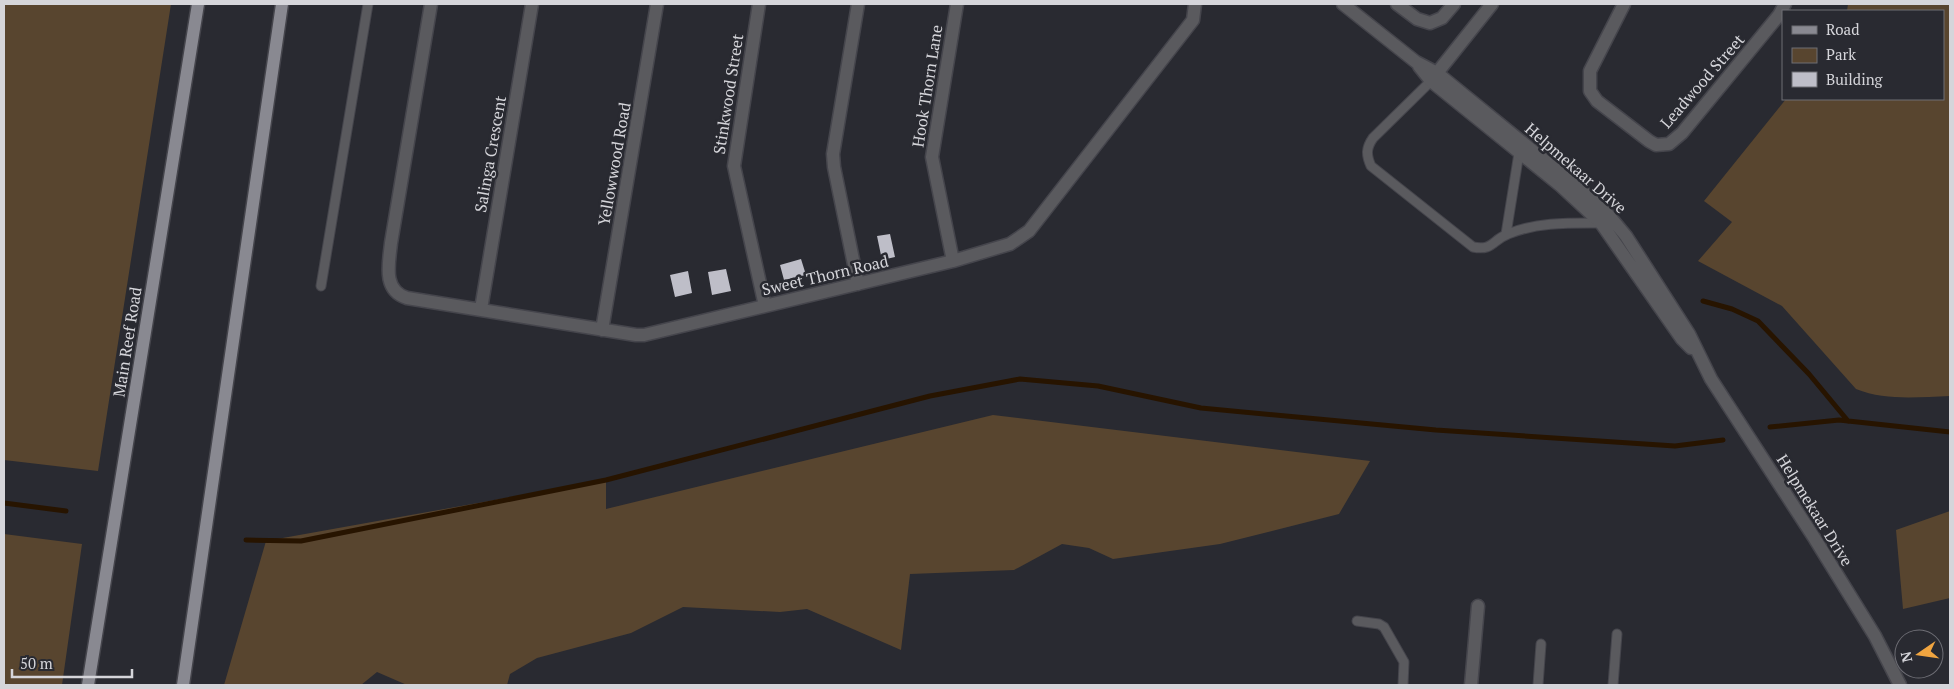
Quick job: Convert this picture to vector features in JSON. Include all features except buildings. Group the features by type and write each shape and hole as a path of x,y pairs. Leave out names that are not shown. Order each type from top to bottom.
{"main road":[{"name":"Main Reef Road","path":"88,685 198,4"},
{"path":"183,685 282,4"}],"street":[{"name":"Sweet Thorn Road","path":"431,4 391,243 388,277 392,288 400,296 602,330 644,335 953,261 1010,244 1030,231 1193,20 1194,4"},
{"name":"Salinga Crescent","path":"481,309 532,4"},
{"name":"Yellowwood Road","path":"602,330 657,4"},
{"name":"Stinkwood Street","path":"758,4 734,166 765,306"},
{"path":"858,4 833,154 858,284"},
{"name":"Hook Thorn Lane","path":"953,261 932,157 957,4"},
{"name":"Helpmekaar Drive","path":"1343,4 1606,212 1626,236 1689,334 1697,354 1711,379 1815,539 1875,636 1900,685"},
{"path":"1397,4 1417,19 1430,24 1442,18 1454,4"},
{"path":"1434,77 1492,4"},
{"name":"Leadwood Street","path":"1624,4 1590,71 1588,86 1597,101 1649,141 1663,145 1675,141 1782,11"},
{"name":"Helpmekaar Drive","path":"1434,77 1601,223 1682,339 1697,354"},
{"path":"1471,685 1478,606"}],"lane":[{"path":"321,286 368,4"},
{"path":"1434,77 1373,138 1367,151 1371,166 1473,247 1489,247 1506,234 1552,224 1601,223"},
{"path":"1506,234 1519,153"},
{"path":"1357,621 1379,624 1384,627 1404,662 1403,685"},
{"path":"1613,685 1617,634"},
{"path":"1538,685 1541,644"}],"green space":[{"path":"4,4 171,4 98,471 4,460"},
{"path":"1848,4 1950,4 1950,396 1890,397 1856,389 1782,306 1698,261 1732,222 1704,201 1785,100 1944,100 1944,10 1847,10"},
{"path":"993,415 1370,461 1339,514 1220,544 1113,559 1089,548 1062,544 1014,570 910,574 901,650 807,609 780,612 683,607 631,633 537,658 510,674 507,685 407,685 377,672 361,685 224,685 266,541 606,480 606,509"},
{"path":"1950,511 1950,598 1903,609 1896,530"},
{"path":"4,534 82,544 62,685 4,685"}],"waterway":[{"path":"1703,301 1732,309 1758,321 1809,374 1848,421"},
{"path":"246,540 301,541 606,480 930,396 1020,379 1098,386 1201,408 1436,430 1675,446 1723,440"},
{"path":"1770,427 1839,420 1950,432"},
{"path":"4,503 66,511"}]}
